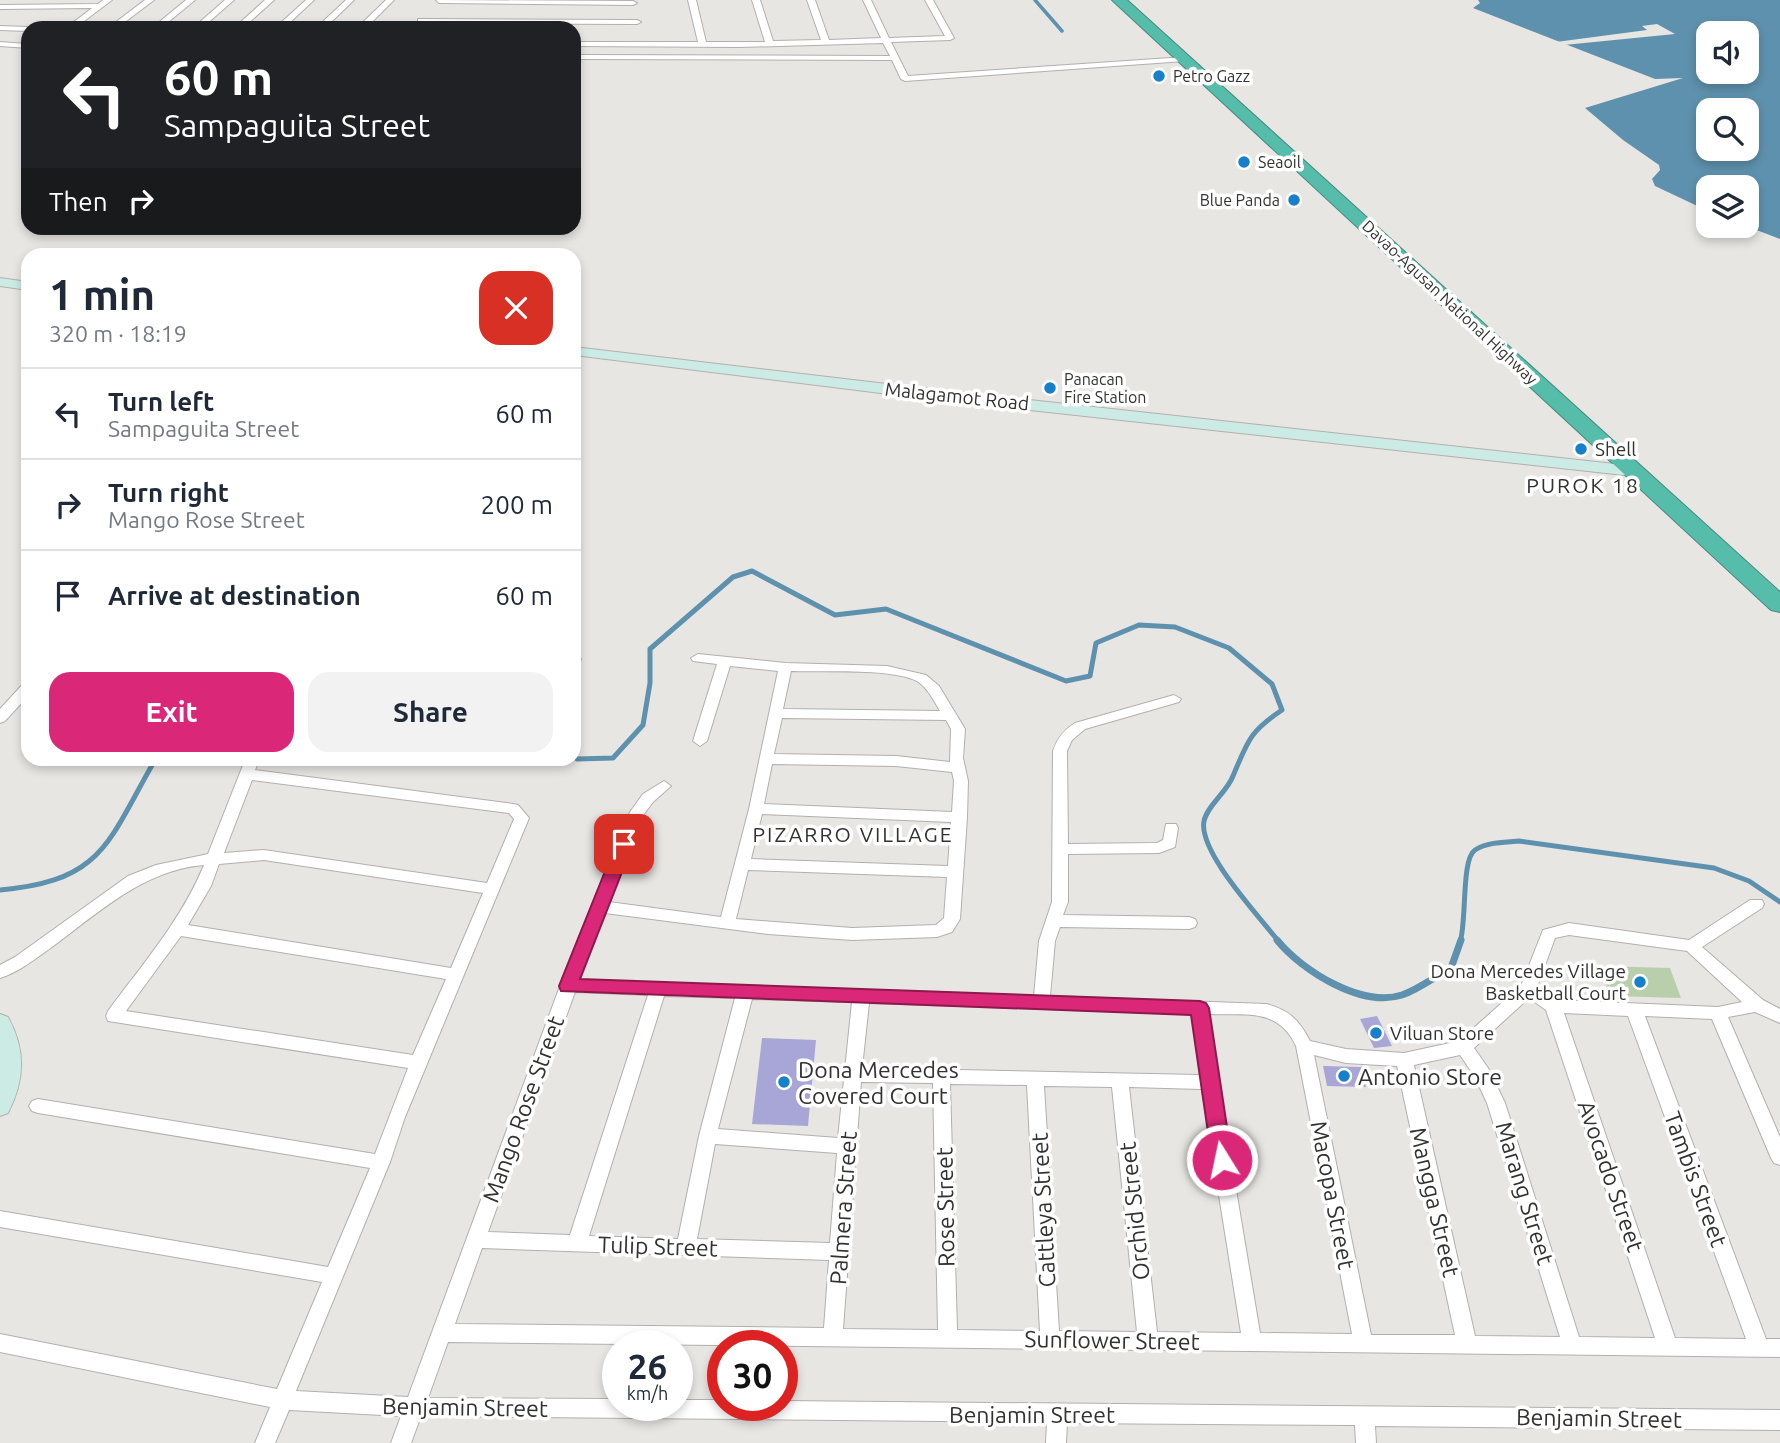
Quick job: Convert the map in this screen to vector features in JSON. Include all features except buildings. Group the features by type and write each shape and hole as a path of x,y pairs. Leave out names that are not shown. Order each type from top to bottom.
{"highway":[{"name":"Davao-Agusan National Highway","path":"1119,0 1780,605"}],"street":[{"path":"80,21 108,0"},
{"path":"122,21 150,0"},
{"path":"165,21 191,0"},
{"path":"205,21 230,0"},
{"path":"246,21 270,0"},
{"path":"287,21 310,0"},
{"path":"328,21 350,0"},
{"path":"368,21 390,0"},
{"path":"692,0 703,45"},
{"path":"756,0 770,44"},
{"path":"811,0 826,43"},
{"path":"867,0 905,79 1185,60"},
{"path":"581,44 770,44 950,38 929,0"},
{"path":"421,21 435,5 633,1 642,44"},
{"path":"0,7 100,6"},
{"path":"581,22 637,22"},
{"path":"0,28 21,29"},
{"path":"0,44 21,46"},
{"path":"581,57 895,58"},
{"path":"0,282 21,285"},
{"name":"Malagamot Road","path":"581,352 921,393 1633,471"},
{"path":"599,906 765,929 841,933 937,931 946,928 952,919 960,817 958,729 934,689 920,678 905,673 850,667 785,667 698,658"},
{"path":"700,741 724,662"},
{"path":"727,923 756,810 785,667"},
{"path":"0,718 21,695"},
{"path":"1041,1003 1047,941 1060,902 1062,741 1080,726 1174,699"},
{"path":"776,713 951,716"},
{"path":"766,760 896,761 958,768"},
{"path":"265,1443 380,1163 385,1142 457,975 521,823 520,814 513,809 249,767 216,858 177,929 114,1016 419,1063"},
{"name":"Mango Rose Street","path":"401,1443 444,1333 599,906 637,812 648,798 664,786"},
{"path":"756,810 960,817"},
{"path":"1062,849 1159,848 1170,842 1171,828"},
{"path":"0,972 21,961 142,875 216,858 264,855 493,889"},
{"path":"743,864 956,872"},
{"path":"1691,946 1756,904"},
{"path":"1054,921 1189,923"},
{"path":"177,929 457,975"},
{"path":"568,986 1277,1012 1289,1020 1304,1046 1346,1055 1404,1060 1464,1047 1528,989 1549,934 1569,929 1691,946 1757,1005 1780,1017"},
{"path":"577,1243 658,989"},
{"path":"1528,989 1553,1006 1718,1013 1757,1005"},
{"path":"686,1247 708,1136 745,992"},
{"name":"Palmera Street","path":"833,1337 846,1146 861,996"},
{"name":"Avocado Street","path":"1553,1006 1668,1346"},
{"path":"1200,1008 1209,1082 1252,1342"},
{"name":"Tambis Street","path":"1634,1010 1759,1347"},
{"path":"1718,1013 1780,1158"},
{"path":"0,1023 10,1048 12,1069 0,1106"},
{"name":"Macopa Street","path":"1304,1046 1363,1343"},
{"name":"Marang Street","path":"1464,1047 1482,1073 1496,1103 1572,1345"},
{"name":"Mangga Street","path":"1404,1060 1467,1344"},
{"path":"854,1075 1209,1082"},
{"name":"Rose Street","path":"941,1077 948,1338"},
{"name":"Cattleya Street","path":"1035,1080 1050,1339"},
{"name":"Orchid Street","path":"1120,1081 1148,1340"},
{"path":"38,1106 380,1163"},
{"path":"708,1136 846,1146"},
{"path":"0,1219 333,1276"},
{"name":"Tulip Street","path":"476,1240 840,1252"},
{"name":"Sunflower Street","path":"444,1333 1780,1348"},
{"name":"Benjamin Street","path":"0,1343 284,1400 415,1407 1780,1420"},
{"path":"1056,1443 1058,1414"},
{"path":"1364,1415 1366,1443"}],"green space":[{"name":"Dona Mercedes Village Basketball Court","path":"1600,966 1670,968 1681,998 1610,996"}],"water":[{"path":"1478,0 1780,0 1780,239 1759,231 1759,175 1696,175 1696,205 1655,186 1652,179 1660,170 1659,165 1623,140 1585,108 1683,78 1655,79 1473,8 1480,3"}],"pier":[{"path":"1657,24 1675,34 1564,45 1556,42 1647,30 1642,26"}],"waterway":[{"path":"1035,0 1062,31"},
{"path":"581,759 613,758 643,725 650,683 650,649 733,577 752,571 835,615 886,609 1066,681 1090,676 1096,643 1139,625 1175,627 1229,648 1272,684 1282,710 1251,738 1230,782 1204,821 1205,834 1220,866 1279,942"},
{"path":"0,890 35,885 61,877 82,866 99,852 113,834 152,766"},
{"path":"1460,942 1466,878 1471,856 1480,847 1497,843 1519,841 1714,868 1749,881 1780,902"},
{"path":"1277,940 1301,964 1334,984 1369,996 1386,998 1402,995 1451,968 1461,940"}],"place":[{"name":"Petro Gazz","path":"1159,76"},
{"name":"Seaoil","path":"1244,162"},
{"name":"Blue Panda","path":"1294,200"},
{"name":"Panacan Fire Station","path":"1050,388"},
{"name":"Shell","path":"1581,449"},
{"name":"Dona Mercedes Village Basketball Court","path":"1640,982"},
{"name":"Viluan Store","path":"1376,1033"},
{"name":"Antonio Store","path":"1344,1076"},
{"name":"Dona Mercedes Covered Court","path":"784,1082"}],"district":[{"name":"PUROK 18","path":"1583,485"},
{"name":"PIZARRO VILLAGE","path":"853,834"}],"route":[{"path":"624,844 568,986 1200,1008 1222,1160"}]}
